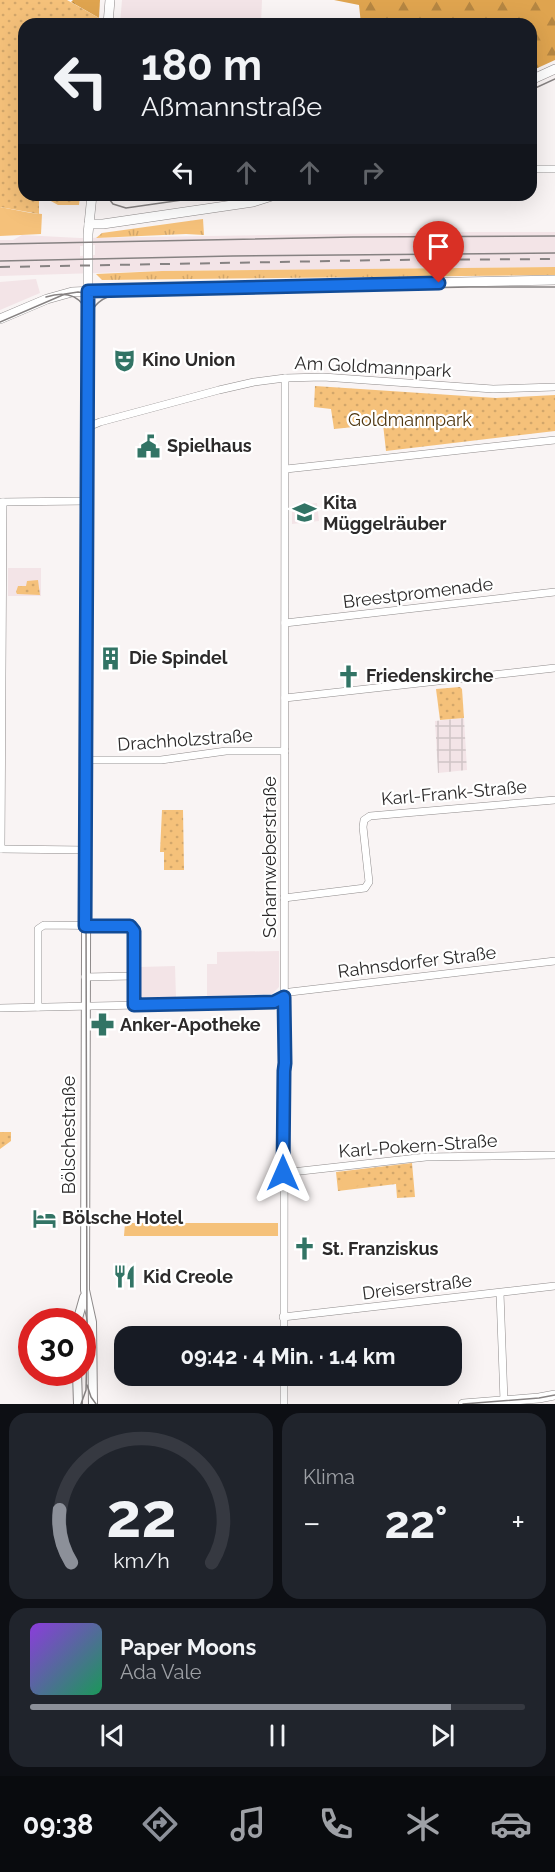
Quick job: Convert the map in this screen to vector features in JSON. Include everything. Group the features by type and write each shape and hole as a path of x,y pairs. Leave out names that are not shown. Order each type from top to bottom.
{"main road":[{"path":"108,18 110,0"},
{"path":"537,77 555,69"},
{"path":"88,291 91,201"},
{"path":"89,224 256,201"},
{"path":"0,319 62,294 88,291 555,280"},
{"path":"463,1404 555,1395"}],"street":[{"path":"537,169 555,169"},
{"name":"Bölschestraße","path":"81,1308 85,1293 88,291"},
{"name":"Am Goldmannpark","path":"88,427 219,390 285,378 323,377 493,389 555,387"},
{"name":"Scharnweberstraße","path":"283,1326 285,378"},
{"path":"286,470 555,440"},
{"path":"86,850 0,849 2,502 87,501"},
{"name":"Breestpromenade","path":"285,623 555,592"},
{"path":"285,698 555,668"},
{"name":"Drachholzstraße","path":"86,760 172,759 240,750 285,750"},
{"name":"Karl-Frank-Straße","path":"284,898 367,886 369,882 363,826 364,820 370,816 555,800"},
{"path":"38,1008 38,928 44,925 130,926 134,931 134,1005"},
{"name":"Rahnsdorfer Straße","path":"0,1008 274,1002 290,992 555,961"},
{"path":"85,977 133,976"},
{"name":"Karl-Pokern-Straße","path":"283,1173 426,1157 555,1155"},
{"name":"Dreiserstraße","path":"283,1317 555,1286"},
{"name":"Bölschestraße","path":"85,1293 92,1322 93,1404"},
{"path":"500,1293 504,1401"},
{"path":"77,1386 78,1404"},
{"path":"284,1386 284,1404"}],"shaded area":[{"path":"122,0 262,0 261,18 120,18"},
{"path":"555,232 555,267 162,271 0,276 0,240 13,240 22,235 80,238","holes":["95,245 95,255 80,256 80,246"]},
{"path":"36,279 40,293 0,310 0,282"},
{"name":"Kita Müggelräuber","path":"317,503 319,521 292,524 292,506"},
{"path":"8,568 41,568 41,596 8,596"},
{"path":"464,718 467,770 438,773 435,721"},
{"path":"279,951 279,987 272,994 207,996 207,964 217,964 217,952"},
{"path":"175,966 176,997 141,998 140,967"}],"green space":[{"path":"0,0 67,0 99,18 18,18 18,201 39,201 39,214 0,207"},
{"path":"73,0 100,0 99,18 71,2"},
{"path":"334,0 555,0 555,60 537,68 537,18 360,18 359,5"},
{"path":"51,201 79,201 79,205 58,205"},
{"path":"0,207 42,214 41,234 0,236"},
{"path":"203,219 204,235 96,238 102,233"},
{"path":"555,267 555,275 102,280 96,274 162,271"},
{"name":"Goldmannpark","path":"315,386 496,398 555,395 555,431 386,451 383,424 334,429 331,409 314,407"},
{"path":"38,580 40,595 17,594 18,586 26,586 27,581"},
{"path":"460,687 464,718 440,720 436,689"},
{"path":"162,810 183,810 184,870 164,870 164,852 160,852"},
{"path":"0,1132 11,1132 11,1141 0,1149"},
{"path":"412,1163 415,1197 397,1198 396,1184 338,1191 336,1172"},
{"path":"362,1174 363,1185 343,1188 341,1176"},
{"path":"125,1223 278,1223 278,1236 124,1236"}],"tram line":[{"path":"537,87 555,79"},
{"path":"111,201 126,208 175,201"},
{"path":"0,244 353,237 555,236"},
{"path":"0,261 555,253"},
{"path":"88,321 92,310 99,302 120,294 555,287"},
{"path":"0,322 65,294 78,292 111,297"},
{"path":"46,297 61,294 74,297 83,305 89,320 86,909 87,1347 86,1390 81,1404"},
{"path":"87,1386 96,1404"},
{"path":"463,1404 555,1395"}],"railway":[{"path":"0,267 555,259"}],"place":[{"name":"Kino Union","path":"124,360"},
{"name":"Spielhaus","path":"149,446"},
{"name":"Kita Müggelräuber","path":"305,513"},
{"name":"Die Spindel","path":"111,658"},
{"name":"Friedenskirche","path":"348,676"},
{"name":"Anker-Apotheke","path":"102,1025"},
{"name":"Bölsche Hotel","path":"44,1218"},
{"name":"St. Franziskus","path":"304,1249"},
{"name":"Kid Creole","path":"125,1277"}],"route":[{"path":"283,1173 284,997 274,1002 134,1005 134,931 130,926 85,926 88,291 439,283"}]}
